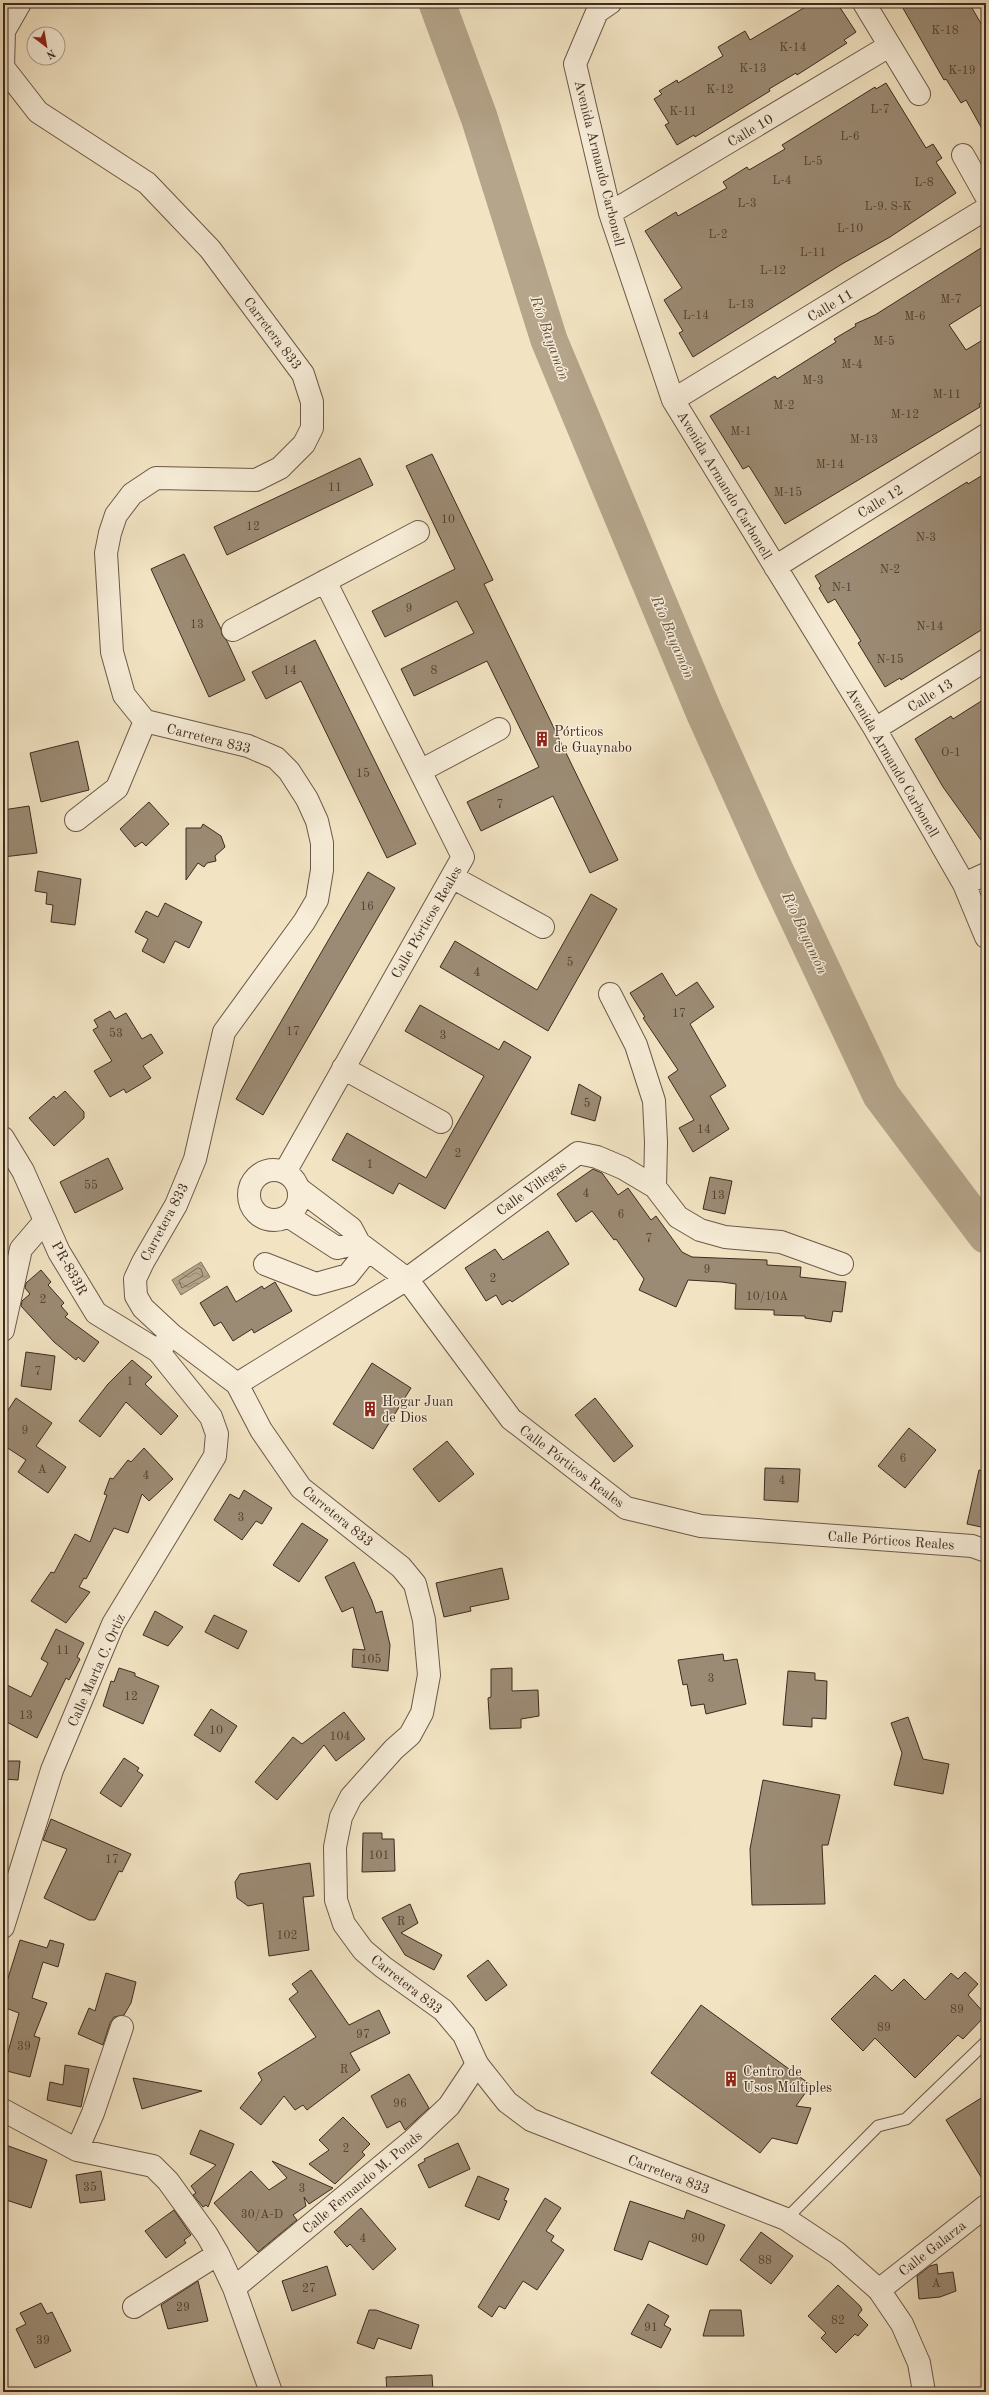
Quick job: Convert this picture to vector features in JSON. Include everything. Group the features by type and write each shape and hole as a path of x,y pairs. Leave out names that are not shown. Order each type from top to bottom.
{"street":[{"name":"Carretera 833","path":"20,3 4,31 3,67 38,112 147,183 210,249 302,374 312,402 312,428 304,444 280,468 256,480 156,478 132,494 116,515 106,553 112,652 124,695 144,721 248,746 276,758 289,771 307,799 317,821 322,842 322,870 317,900 304,922 224,1032 195,1159 176,1205 143,1262 135,1279 136,1296 165,1343 237,1384 261,1430 301,1488 401,1567 415,1584 424,1620 429,1675 422,1713 410,1735 394,1749 351,1797 341,1817 335,1847 336,1900 344,1924 363,1950 383,1967 443,2010 464,2035 477,2064 507,2102 531,2120 786,2219 837,2253 879,2290 902,2324 919,2363 924,2392"},
{"name":"Avenida Armando Carbonell","path":"610,3 596,12 575,64 610,213 673,400 874,729 964,884 986,937"},
{"path":"864,3 919,94"},
{"name":"Calle 10","path":"610,213 889,46"},
{"path":"963,155 986,196"},
{"name":"Calle 11","path":"673,400 986,209"},
{"name":"Calle 12","path":"775,567 986,435"},
{"path":"233,630 418,532"},
{"name":"Calle Pórticos Reales","path":"325,580 463,856 343,1068 292,1180 351,1228 364,1247 407,1279 511,1419 626,1508 701,1526 972,1546 986,1550"},
{"name":"Calle 13","path":"874,729 986,660"},
{"path":"76,820 117,788 144,721"},
{"path":"420,770 499,729"},
{"path":"964,884 986,874"},
{"path":"452,877 543,927"},
{"path":"610,994 636,1045 654,1100 656,1142 655,1187"},
{"path":"343,1068 441,1122"},
{"name":"PR-833R","path":"3,1138 24,1171 59,1252 96,1313 165,1343"},
{"name":"Calle Villegas","path":"237,1384 407,1279 578,1153 597,1157 623,1168 655,1187 678,1217 700,1230 725,1237 781,1242 842,1264"},
{"path":"274,1170 292,1180 298,1204 288,1216 271,1220 256,1213 249,1197 250,1189 259,1176 274,1170"},
{"path":"288,1216 337,1248 364,1247"},
{"path":"3,1330 21,1249 45,1221"},
{"path":"265,1264 316,1284 348,1275 364,1247"},
{"name":"Calle Marta C. Ortiz","path":"3,1927 52,1770 113,1624 215,1456 217,1434 211,1417 165,1343"},
{"path":"77,2150 92,2113 122,2027"},
{"name":"Calle Fernando M. Ponds","path":"234,2288 413,2140 449,2106 477,2064"},
{"path":"3,2110 77,2150 153,2166 186,2207 218,2254 234,2288 271,2392"},
{"name":"Calle Galarza","path":"879,2290 986,2206"},
{"path":"134,2307 218,2254"}],"lane":[{"path":"786,2219 878,2126 906,2119 986,2042"}],"water":[{"path":"201,1262 210,1277 181,1295 172,1280"}],"building":[{"path":"812,3 837,3 856,32 844,40 847,43 797,75 796,73 769,89 770,91 695,137 694,135 677,145 665,125 669,123 654,99 662,94 659,91 677,80 678,83 723,56 718,47 745,31 750,40"},
{"path":"900,3 969,3 986,32 986,136 966,100 961,103 946,79 944,80"},
{"path":"886,83 926,148 933,144 942,158 936,162 956,193 890,237 842,264 693,357 679,333 683,331 664,300 682,288 645,231 676,212 678,216 727,188 723,182 747,167 749,170 785,149 782,145 875,87 876,89"},
{"path":"981,248 986,257 986,302 949,325 966,350 986,338 986,400 979,404 980,407 785,524 749,466 743,469 710,416 775,376 777,379 836,342 834,339 856,326 855,324 875,315"},
{"path":"432,454 493,580 484,584 618,860 590,873 553,796 481,831 467,802 539,767 487,661 414,696 401,669 474,633 457,601 385,637 372,611 455,569 406,466"},
{"path":"360,458 373,485 227,555 214,527"},
{"path":"986,473 986,627 901,680 900,678 885,687 858,643 861,641 835,599 828,603 819,588 821,586 815,576 967,482 968,484"},
{"path":"184,554 245,680 209,697 151,569"},
{"path":"315,640 416,844 387,858 301,681 266,699 252,672"},
{"path":"986,698 986,847 943,787 915,739 951,716 953,719"},
{"path":"78,741 89,790 41,802 30,753"},
{"path":"149,802 169,824 146,846 142,842 135,847 120,829"},
{"path":"29,806 37,853 3,857 3,810"},
{"path":"203,824 221,836 225,847 215,856 216,861 207,863 204,867 198,863 186,880 186,828 201,828"},
{"path":"38,871 81,879 75,925 51,922 53,905 46,904 47,893 35,891"},
{"path":"368,872 395,888 263,1115 236,1099"},
{"path":"591,894 617,909 548,1031 440,967 455,941 537,990"},
{"path":"165,903 202,922 189,948 175,941 164,963 142,951 148,939 135,932 146,911 158,917"},
{"path":"662,973 676,996 697,982 714,1007 690,1024 726,1086 710,1096 729,1129 693,1152 679,1128 694,1120 668,1077 678,1070 643,1018 645,1017 630,993"},
{"path":"420,1005 499,1050 504,1041 531,1057 445,1209 399,1183 393,1194 332,1160 347,1133 426,1178 484,1076 405,1031"},
{"path":"110,1011 115,1019 126,1013 142,1039 151,1034 163,1053 143,1066 151,1078 126,1093 124,1089 110,1097 94,1071 112,1061 93,1030 98,1027 94,1020"},
{"path":"579,1084 601,1097 595,1121 571,1114"},
{"path":"65,1091 84,1112 84,1118 54,1146 29,1118 54,1096 56,1099"},
{"path":"108,1158 123,1189 75,1213 60,1182"},
{"path":"593,1169 602,1173 618,1195 628,1188 651,1220 656,1216 682,1252 692,1257 767,1260 767,1265 801,1267 800,1277 846,1282 842,1312 833,1311 831,1322 805,1318 805,1316 774,1315 774,1310 735,1309 736,1284 722,1282 688,1280 676,1307 639,1290 644,1279 616,1239 614,1240 592,1211 576,1222 557,1194"},
{"path":"710,1177 732,1181 725,1214 703,1209"},
{"path":"548,1231 569,1264 512,1302 510,1300 502,1305 496,1295 486,1301 465,1268 495,1249 503,1260"},
{"path":"41,1270 51,1282 48,1285 64,1303 61,1306 68,1314 65,1317 99,1342 84,1362 78,1357 76,1360 54,1342 21,1306 22,1301 30,1294 25,1288 26,1283"},
{"path":"275,1282 292,1311 254,1333 252,1329 233,1341 221,1322 214,1326 200,1303 227,1286 236,1302 262,1286 264,1289"},
{"path":"26,1352 55,1356 51,1390 21,1386"},
{"path":"132,1360 152,1377 145,1384 178,1416 161,1435 126,1402 100,1437 79,1421 108,1384"},
{"name":"Hogar Juan de Dios","path":"372,1363 411,1388 373,1449 333,1424"},
{"path":"16,1398 52,1423 36,1446 66,1467 48,1493 18,1472 26,1460 3,1445 3,1418"},
{"path":"595,1398 633,1446 614,1462 575,1415"},
{"path":"909,1428 936,1450 905,1488 878,1466"},
{"path":"447,1441 474,1474 439,1502 413,1469"},
{"path":"144,1448 173,1479 149,1501 142,1494 128,1533 114,1528 86,1579 84,1578 79,1587 90,1592 66,1623 31,1601 51,1572 54,1573 75,1534 90,1542 107,1495 104,1494 110,1478 113,1479 128,1460 131,1462"},
{"path":"765,1468 800,1469 798,1502 764,1500"},
{"path":"979,1470 986,1471 986,1528 967,1524"},
{"path":"244,1490 272,1508 262,1524 256,1521 242,1540 214,1520 230,1494 239,1499"},
{"path":"302,1523 328,1540 299,1582 273,1565"},
{"path":"354,1562 376,1613 382,1611 390,1645 388,1671 352,1667 353,1649 365,1650 353,1607 342,1612 325,1577"},
{"path":"502,1568 509,1599 470,1607 471,1611 444,1617 436,1583"},
{"path":"155,1611 183,1627 168,1646 143,1635"},
{"path":"214,1615 247,1631 238,1649 205,1632"},
{"path":"56,1629 84,1643 77,1657 80,1659 69,1680 66,1678 37,1738 3,1720 3,1683 31,1697 48,1663 41,1659"},
{"path":"723,1654 724,1661 737,1659 746,1704 706,1714 704,1704 691,1706 687,1684 683,1685 678,1660"},
{"path":"119,1668 135,1673 135,1676 159,1686 143,1724 103,1706 111,1681 114,1682"},
{"path":"512,1668 512,1691 538,1690 539,1716 521,1719 521,1728 490,1729 488,1698 491,1697 491,1669"},
{"path":"788,1671 815,1673 815,1680 827,1681 826,1719 812,1718 812,1727 783,1725"},
{"path":"211,1709 237,1726 220,1752 194,1735"},
{"path":"344,1712 365,1739 336,1761 324,1745 277,1800 255,1782 293,1737 302,1744"},
{"path":"908,1717 923,1759 949,1764 943,1794 894,1785 902,1753 891,1723"},
{"path":"124,1758 139,1768 137,1771 143,1775 121,1807 100,1793"},
{"path":"3,1761 20,1761 18,1780 3,1779"},
{"path":"763,1780 840,1795 828,1845 822,1845 825,1904 752,1905 750,1849"},
{"path":"51,1819 131,1854 122,1872 119,1871 95,1920 89,1920 44,1898 67,1849 43,1840"},
{"path":"363,1833 382,1833 382,1839 394,1839 395,1871 362,1872"},
{"path":"310,1863 314,1896 303,1897 309,1950 269,1956 263,1903 248,1906 237,1898 235,1882 240,1874"},
{"path":"410,1904 418,1923 401,1933 442,1955 434,1970 405,1955 382,1918"},
{"path":"20,1940 47,1948 50,1940 64,1944 58,1967 43,1962 32,1998 47,2003 34,2036 40,2038 30,2077 3,2070 19,2013 3,2007 3,1994"},
{"path":"488,1960 507,1985 486,2001 467,1976"},
{"path":"311,1970 349,2025 379,2010 390,2033 350,2053 360,2070 307,2110 303,2105 295,2110 284,2096 261,2125 240,2108 262,2080 258,2073 316,2037 289,1999 298,1992 292,1984"},
{"name":"Centro de Usos Múltiples","path":"965,1972 978,1984 968,1995 986,2015 963,2039 958,2035 915,2078 875,2038 863,2051 831,2019 875,1975 892,1991 904,1979 925,2000 951,1973 958,1979"},
{"path":"106,1973 136,1982 131,2003 124,2015 114,2017 110,2023 103,2045 78,2034 89,2008 95,2011"},
{"name":"Centro de Usos Múltiples","path":"701,2005 811,2085 796,2106 811,2108 797,2144 772,2138 760,2153 651,2073"},
{"path":"65,2065 89,2069 81,2107 47,2100 50,2082 63,2085"},
{"path":"409,2074 429,2108 405,2130 400,2121 387,2128 371,2096"},
{"path":"133,2078 202,2091 142,2109"},
{"path":"986,2095 986,2185 946,2120"},
{"path":"343,2117 370,2144 362,2152 365,2155 335,2184 309,2164 329,2150 319,2140"},
{"path":"200,2130 234,2144 208,2207 206,2205 203,2207 193,2195 196,2193 191,2186 216,2165 190,2154"},
{"path":"458,2143 470,2169 429,2188 418,2165 425,2161 424,2159"},
{"path":"3,2144 47,2160 31,2208 3,2199"},
{"path":"272,2161 333,2188 309,2204 304,2197 306,2206 293,2215 297,2220 258,2252 214,2203 251,2171 269,2190 287,2178"},
{"path":"101,2171 105,2200 80,2203 76,2175"},
{"path":"478,2176 509,2189 504,2200 507,2201 499,2220 465,2206"},
{"path":"545,2198 561,2208 546,2231 554,2236 551,2241 564,2250 537,2290 523,2281 505,2309 499,2306 492,2317 478,2307"},
{"path":"630,2201 684,2219 687,2210 725,2225 707,2265 649,2241 642,2260 614,2250"},
{"path":"361,2208 396,2249 373,2270 350,2244 347,2247 334,2232"},
{"path":"174,2210 191,2235 184,2240 186,2243 166,2258 145,2231"},
{"path":"761,2232 793,2256 771,2284 740,2260"},
{"path":"937,2264 938,2274 953,2272 956,2291 940,2297 919,2299 917,2276 930,2266"},
{"path":"327,2266 336,2295 292,2311 282,2281"},
{"path":"198,2281 208,2321 168,2329 161,2305"},
{"path":"838,2285 860,2306 862,2310 858,2315 868,2325 858,2336 855,2334 836,2353 821,2338 826,2333 808,2316"},
{"path":"41,2303 47,2314 52,2312 71,2351 35,2368 16,2329 26,2324 20,2313"},
{"path":"648,2304 669,2316 664,2325 671,2329 661,2348 631,2334"},
{"path":"369,2310 376,2310 419,2325 411,2349 378,2338 374,2349 357,2343"},
{"path":"710,2310 741,2310 744,2336 703,2336"},
{"path":"432,2375 433,2392 387,2392 386,2377"}],"waterway":[{"name":"Río Bayamón","path":"437,3 479,117 549,340 704,712 775,870 881,1095 986,1235"}],"place":[{"name":"Pórticos de Guaynabo","path":"542,739"},
{"name":"Hogar Juan de Dios","path":"370,1409"},
{"name":"Centro de Usos Múltiples","path":"731,2079"}]}
